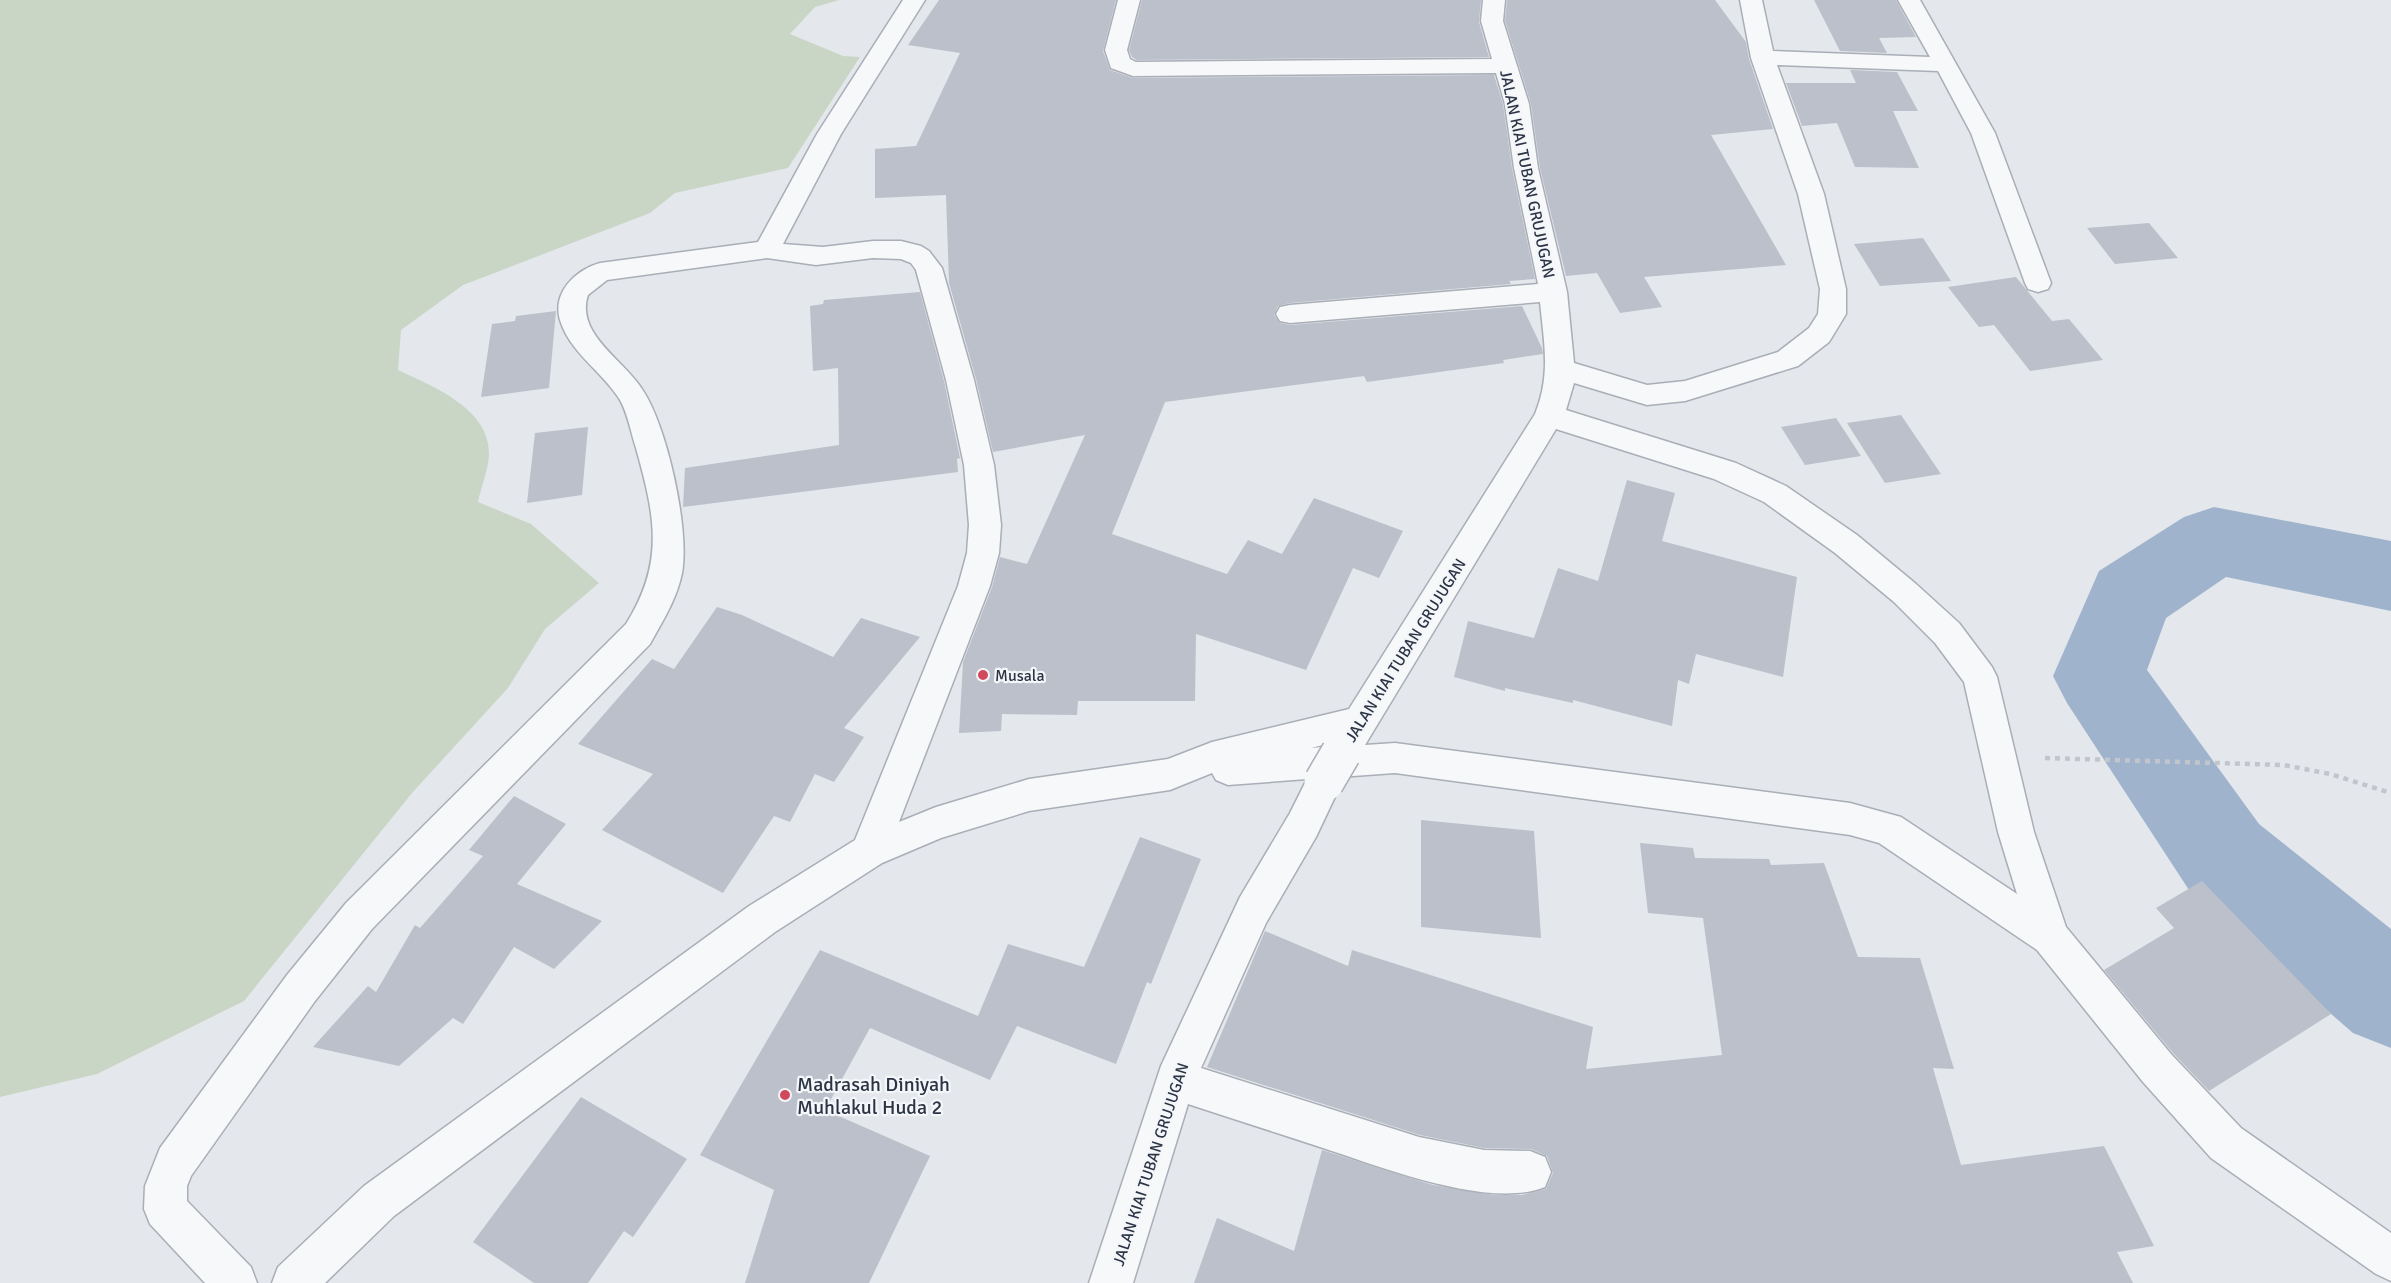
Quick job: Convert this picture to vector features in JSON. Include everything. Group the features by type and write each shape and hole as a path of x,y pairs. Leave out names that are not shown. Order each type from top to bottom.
{"street":[{"path":"767,249 829,134 914,0"},
{"path":"1129,0 1116,50 1119,63 1133,69 1506,66"},
{"name":"JALAN KIAI TUBAN GRUJUGAN","path":"1111,1283 1176,1080 1253,910 1303,825 1324,782 1549,416 1558,393 1561,369 1553,292 1527,175 1517,104 1492,21 1494,0"},
{"path":"1561,369 1647,395 1684,391 1788,359 1819,335 1832,314 1833,289 1811,194 1763,58 1751,0"},
{"path":"1909,0 1983,133 2038,283"},
{"path":"1763,58 1946,64"},
{"path":"234,1283 165,1209 166,1186 175,1163 301,988 359,916 638,634 657,601 667,570 669,541 667,516 649,442 633,396 587,343 573,321 570,302 578,287 600,272 767,249 793,255 821,256 877,250 906,251 919,255 929,268 960,380 979,465 985,525 983,552 974,586 869,851"},
{"path":"1290,314 1553,292"},
{"path":"1549,416 1725,471 1775,494 1846,544 1905,593 1947,633 1980,677 2016,832 2050,937"},
{"path":"1170,774 1212,757 1240,749 1353,735"},
{"path":"294,1283 379,1201 753,926 869,851 936,823 1029,795 1170,774 1311,762 1395,758 1850,819 1888,829 2050,937 2157,1068 2226,1143 2391,1259"},
{"path":"1176,1080 1419,1158 1484,1171 1530,1172"}],"path":[{"path":"2091,761 2284,765 2330,774 2391,793"}],"green space":[{"path":"0,0 839,0 815,7 790,34 843,56 860,57 788,168 675,193 650,213 463,285 401,330 398,370 442,391 469,411 480,423 486,437 489,459 478,502 531,524 599,583 545,629 508,688 412,793 244,1001 97,1074 0,1097"}],"building":[{"path":"939,0 1116,0 1103,51 1110,70 1133,78 1494,75 1503,104 1512,168 1535,279 1509,281 1511,284 1290,303 1278,306 1274,315 1280,323 1290,325 1522,306 1543,354 1503,360 1504,363 1367,382 1364,376 1165,402 1112,534 1227,574 1248,540 1282,554 1314,498 1403,531 1379,578 1353,568 1306,670 1196,634 1195,701 1078,701 1077,715 1002,714 1001,731 959,733 963,662 992,587 1000,557 1027,564 1085,435 993,452 976,379 949,283 946,195 875,198 875,149 916,146 960,53 908,45"},
{"path":"1142,0 1481,0 1479,22 1489,57 1137,60 1132,57 1129,50"},
{"path":"1507,0 1715,0 1746,42 1749,59 1773,129 1711,135 1786,265 1644,277 1662,307 1620,313 1597,273 1566,276 1540,168 1531,104 1505,21"},
{"path":"1814,0 1896,0 1916,37 1879,38 1887,53 1840,51"},
{"path":"1850,70 1897,72 1918,111 1893,111 1919,168 1855,167 1837,123 1802,126 1786,83 1856,83"},
{"path":"2149,223 2178,258 2115,264 2087,228"},
{"path":"1923,238 1951,281 1880,286 1854,244"},
{"path":"2016,277 2052,321 2069,319 2103,360 2030,371 1994,325 1979,327 1948,287"},
{"path":"920,292 944,381 960,458 957,459 958,472 683,507 685,468 839,445 838,368 813,371 810,306 823,304 824,300"},
{"path":"556,311 549,388 481,397 492,324 515,321 516,316"},
{"path":"1901,415 1941,474 1885,483 1847,423"},
{"path":"1836,418 1861,456 1805,465 1781,427"},
{"path":"588,427 582,495 527,503 535,433"},
{"path":"1627,480 1675,493 1662,541 1797,577 1783,677 1696,654 1689,684 1678,680 1672,726 1573,700 1573,703 1505,688 1505,691 1454,677 1468,621 1534,638 1558,568 1598,581"},
{"path":"717,607 742,615 833,657 861,618 920,637 844,728 864,737 834,782 815,774 790,822 774,816 723,893 602,830 653,774 578,744 652,659 674,669"},
{"path":"514,796 566,824 517,884 602,921 554,969 514,947 463,1024 453,1018 399,1066 313,1047 368,986 376,992 415,925 420,928 483,856 469,850"},
{"path":"1421,820 1534,831 1541,938 1421,927"},
{"path":"1140,837 1201,859 1151,984 1147,982 1116,1064 1017,1026 990,1080 870,1028 825,1110 930,1156 869,1283 745,1283 774,1190 700,1155 820,950 978,1016 1008,944 1084,967"},
{"path":"1640,843 1693,848 1695,858 1769,859 1771,865 1824,863 1858,957 1920,958 1954,1069 1933,1068 1961,1165 2104,1146 2154,1246 2117,1252 2133,1283 1194,1283 1217,1218 1294,1251 1322,1150 1433,1185 1494,1195 1522,1195 1546,1189 1553,1173 1547,1156 1531,1149 1484,1148 1420,1135 1207,1067 1265,931 1348,966 1352,950 1593,1027 1586,1069 1722,1055 1703,918 1648,913"},
{"path":"2202,881 2331,1014 2209,1091 2173,1053 2104,970 2174,928 2156,908"},
{"path":"581,1097 687,1159 633,1237 624,1231 588,1283 534,1283 473,1242"}],"waterway":[{"path":"2391,576 2214,541 2130,596 2099,676 2224,857 2391,996"}],"place":[{"name":"Musala","path":"983,675"},
{"name":"Madrasah Diniyah Muhlakul Huda 2","path":"785,1095"}]}
